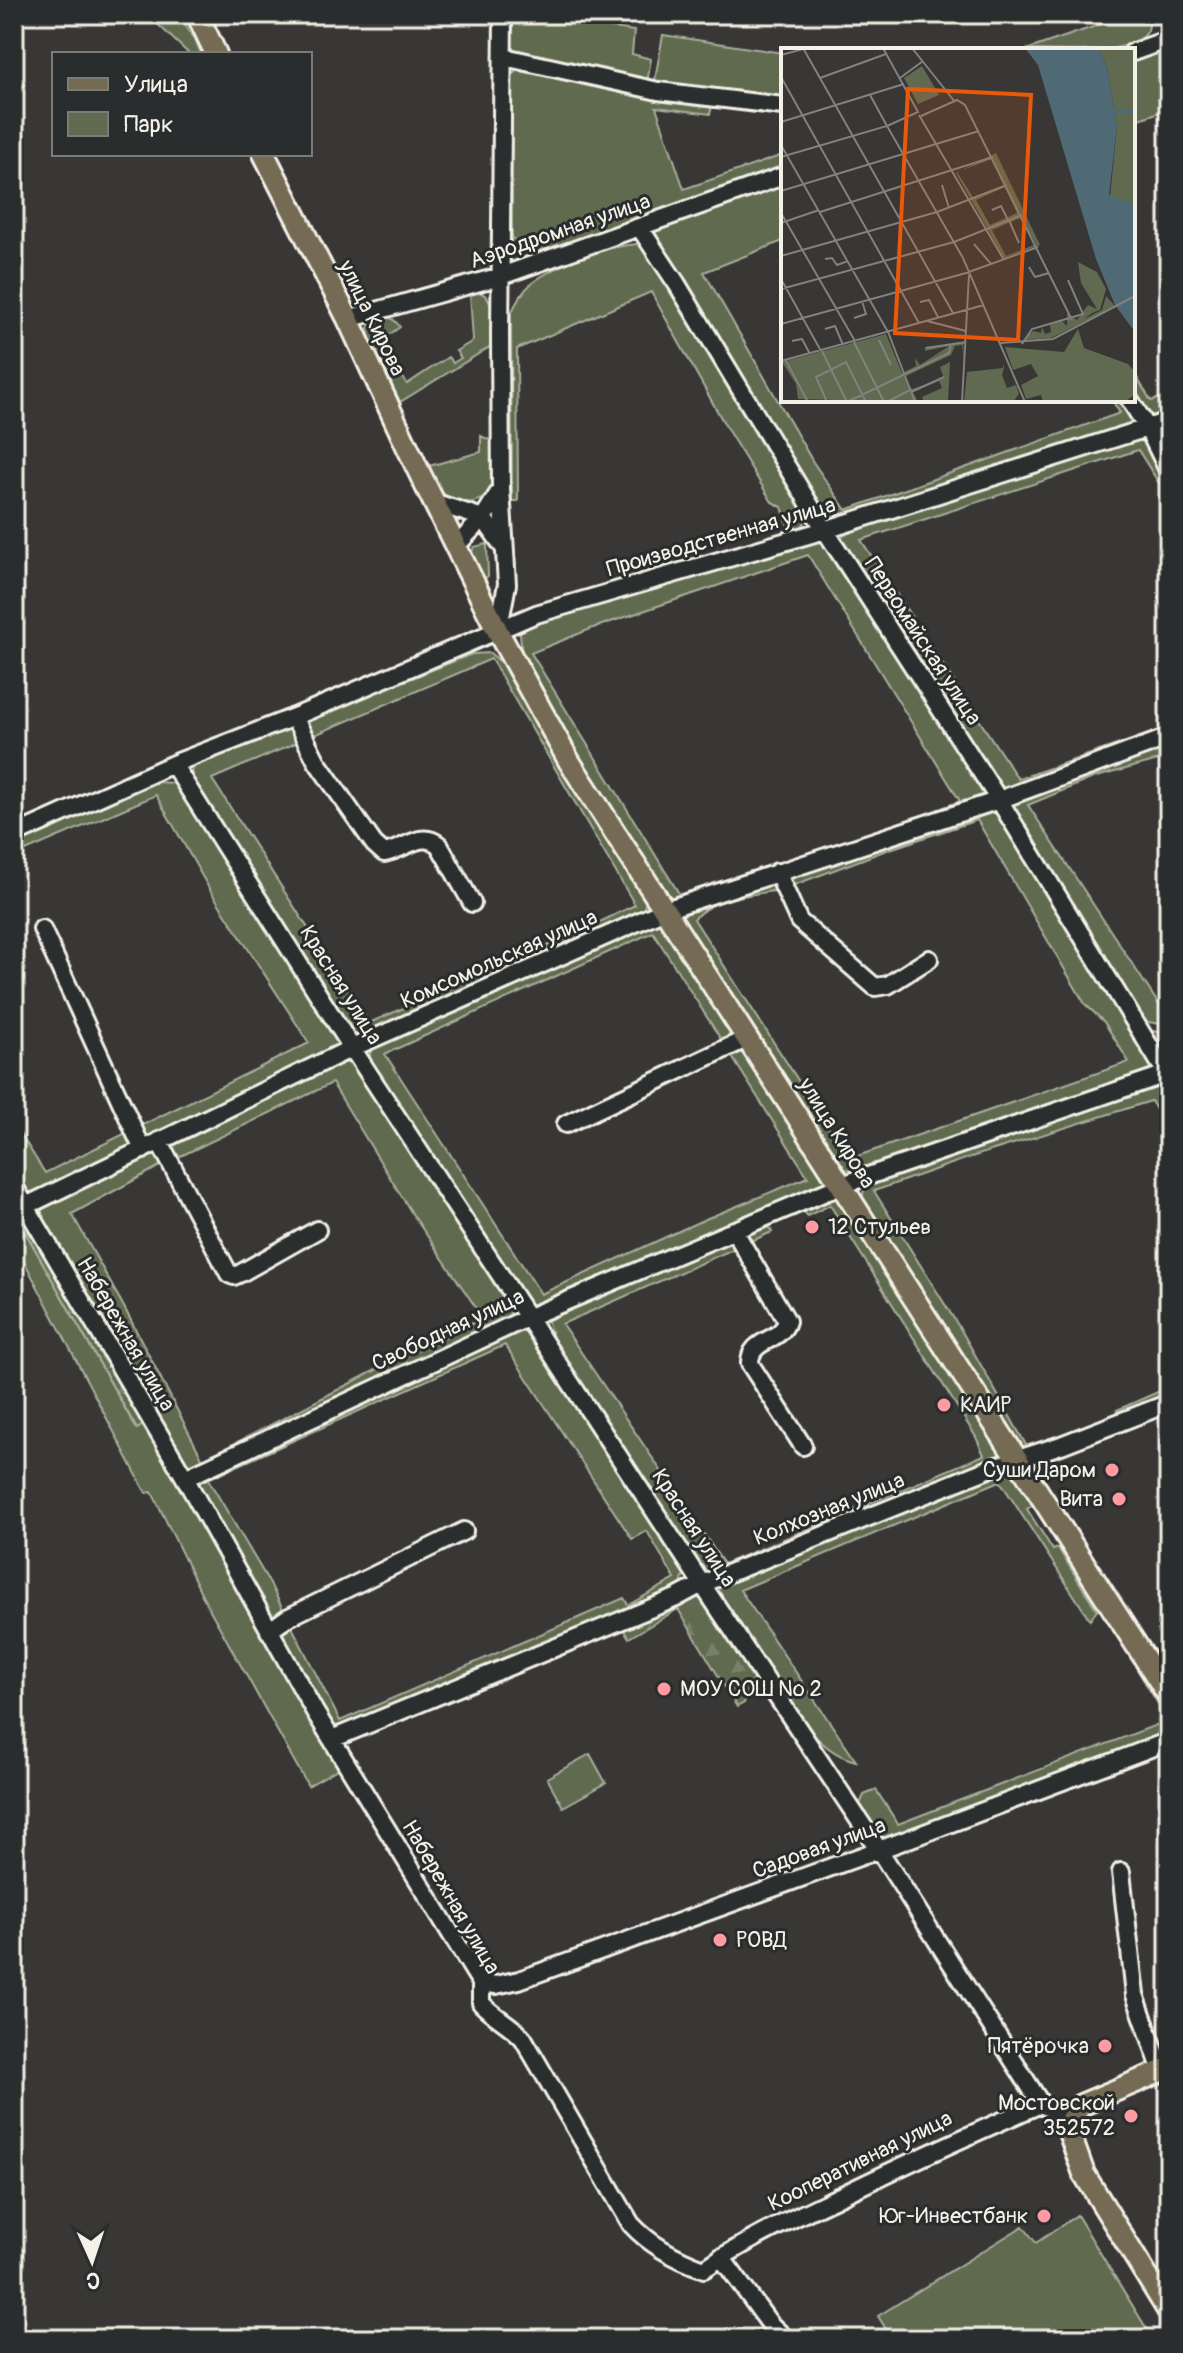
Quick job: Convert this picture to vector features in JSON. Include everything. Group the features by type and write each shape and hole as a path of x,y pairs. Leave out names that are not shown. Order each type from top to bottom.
{"main road":[{"path":"197,14 215,52"},
{"name":"улица Кирова","path":"265,156 348,319 498,632 569,761 1169,1696"},
{"path":"1165,2070 1081,2105 1071,2119 1072,2143 1084,2174 1169,2312"}],"street":[{"path":"498,632 507,584 501,489 503,14"},
{"path":"1135,51 1169,39"},
{"path":"504,57 658,91 781,106"},
{"name":"Аэродромная улица","path":"348,319 501,276 781,177"},
{"name":"Первомайская улица","path":"640,228 825,530 999,800 1168,1075"},
{"path":"1131,402 1169,472"},
{"name":"Производственная улица","path":"14,835 173,764 294,717 536,614 825,530 1169,421"},
{"path":"456,546 483,518 501,489"},
{"path":"436,503 483,518 505,549"},
{"path":"481,595 499,593 507,584"},
{"path":"294,717 317,762 374,844 384,853 394,852 423,838 432,840 439,845 472,903"},
{"name":"Комсомольская улица","path":"26,1206 352,1048 665,910 999,800 1169,737"},
{"name":"Красная улица","path":"173,764 352,1048 879,1850 1041,2104"},
{"path":"777,872 799,921 866,982 875,987 888,985 929,959"},
{"path":"42,929 143,1150"},
{"path":"566,1124 748,1038"},
{"name":"Свободная улица","path":"185,1478 529,1317 842,1185 1168,1075"},
{"path":"159,1141 229,1274 234,1276 241,1273 317,1230"},
{"name":"Набережная улица","path":"14,1186 185,1478 332,1739 481,1983 481,2003 523,2038 631,2224 645,2239 663,2251 704,2269"},
{"path":"734,1230 787,1321 779,1334 756,1346 750,1355 750,1364 803,1446"},
{"name":"Колхозная улица","path":"332,1739 676,1598 702,1584 991,1468 1169,1403"},
{"path":"269,1631 287,1618 464,1531"},
{"name":"Садовая улица","path":"481,1983 496,1985 519,1980 1169,1741"},
{"path":"1121,1872 1135,1995 1165,2070"},
{"path":"1041,2104 1071,2119"},
{"name":"Кооперативная улица","path":"704,2269 721,2257 941,2147 1041,2104"},
{"path":"721,2257 770,2324 786,2339"}],"green space":[{"path":"147,14 177,14 200,52 187,52"},
{"path":"511,14 553,14 554,19 634,31 632,54 651,59 647,83 512,52"},
{"path":"1131,14 1149,14 1147,32 1139,40 1126,45 1114,48 1032,48"},
{"path":"663,35 781,53 781,101 654,85"},
{"path":"1169,50 1169,109 1135,120 1135,61"},
{"path":"526,66 781,109 781,116 712,106 710,114 656,107 684,189 781,156 781,169 563,246 526,253 518,248 512,236 511,77"},
{"path":"781,186 781,242 704,272 813,462 846,510 1120,413 1113,402 1127,402 1133,412 1133,425 850,517 833,518 822,511 653,235 659,229"},
{"path":"637,244 646,251 680,300 809,515 802,527 791,535 782,507 772,502 730,434 651,292 517,349 518,501 512,501 511,314 515,305 532,283 554,269 596,252"},
{"path":"476,291 483,294 491,305 493,345 400,402 370,340 368,329 371,323 387,317 400,327 380,341 407,384 448,357 453,363 461,358 456,351 473,341 470,293"},
{"path":"1135,374 1151,401 1169,395 1169,415 1156,418 1150,414 1136,392"},
{"path":"481,436 496,443 494,491 468,503 447,497 429,466 481,452"},
{"path":"1135,438 1144,439 1169,481 1169,499 1138,450 861,540 1018,779 1169,727 1169,732 1002,791 841,542 839,534"},
{"path":"819,538 825,542 983,788 983,797 669,902 548,710 522,658 520,632 541,621","holes":["808,555 960,801 914,819 680,895 531,653 593,628"]},
{"path":"487,544 488,576 484,579 472,552 474,547"},
{"path":"490,653 504,665 646,898 644,909 372,1034 359,1035 352,1032 191,779 192,766 472,654","holes":["491,659 635,905 369,1023 212,779"]},
{"path":"1169,742 1169,757 1093,778 1028,805 1169,1020 1169,1025 1141,1021 1013,805 1019,798"},
{"path":"157,782 172,783 184,792 338,1036 339,1044 333,1052 313,1063 154,1134 121,1155 42,1193 27,1191 14,1178 14,1124 45,1173 309,1043 210,890 156,795 14,856 14,842 137,787"},
{"path":"987,810 997,811 1151,1062 1149,1070 1141,1076 861,1172 845,1169 835,1163 682,923 683,913 697,905 771,881 777,884 779,890 722,901 694,919 849,1159 1129,1062 1104,1022 1085,1004 977,820 789,887 787,879 792,873"},
{"path":"653,921 668,928 826,1179 820,1187 539,1308 529,1305 370,1062 370,1053 376,1044","holes":["653,932 808,1177 703,1220 541,1294 385,1054"]},
{"path":"1154,1031 1163,1033 1169,1039 1169,1064 1151,1036"},
{"path":"338,1063 353,1063 512,1306 510,1314 501,1323 204,1464 190,1465 178,1459 42,1222 42,1210 47,1203 180,1136 289,1089","holes":["332,1083 413,1215 483,1318 203,1460 72,1214 160,1166"]},
{"path":"1155,1086 1169,1091 1169,1131 1151,1101 874,1191 961,1330 1026,1445 1019,1449 862,1199 864,1190 871,1182"},
{"path":"837,1195 1004,1456 707,1578 554,1340 548,1314 767,1223 772,1232 562,1324 724,1564 984,1455 976,1437 830,1205 807,1216 803,1209"},
{"path":"14,1201 146,1423 137,1429 14,1212"},
{"path":"14,1212 136,1428 146,1423 253,1619 341,1767 308,1786 205,1601 152,1492 146,1493 14,1242"},
{"path":"515,1330 527,1331 537,1341 684,1574 681,1585 658,1598 332,1731 197,1488 203,1477","holes":["505,1345 632,1539 647,1531 675,1579 628,1605 624,1598 340,1721 269,1582 208,1479"]},
{"path":"1169,1387 1169,1394 1119,1413 1117,1410"},
{"path":"1008,1469 1035,1503 1027,1509 1053,1550 1058,1548 1097,1610 1090,1620 1000,1481 740,1590 856,1761 834,1752 795,1713 713,1589 735,1576"},
{"path":"694,1595 702,1596 753,1679 744,1703 737,1707 678,1609 629,1638 621,1625"},
{"path":"1139,1664 1169,1710 1169,1722 1135,1666"},
{"path":"1162,1719 1167,1730 1158,1736 887,1839 882,1837 860,1804 864,1795 876,1790 898,1824 1159,1724 1158,1720"},
{"path":"590,1754 606,1783 563,1807 547,1778"},
{"path":"1077,2215 1153,2339 892,2339 878,2316 1023,2226 1036,2243"}],"place":[{"name":"12 Стульев","path":"812,1227"},
{"name":"КАИР","path":"944,1405"},
{"name":"Суши Даром","path":"1112,1470"},
{"name":"Вита","path":"1119,1499"},
{"name":"МОУ СОШ № 2","path":"664,1689"},
{"name":"РОВД","path":"720,1940"},
{"name":"Пятёрочка","path":"1105,2046"},
{"name":"Мостовской 352572","path":"1131,2116"},
{"name":"Юг-Инвестбанк","path":"1044,2216"}]}
